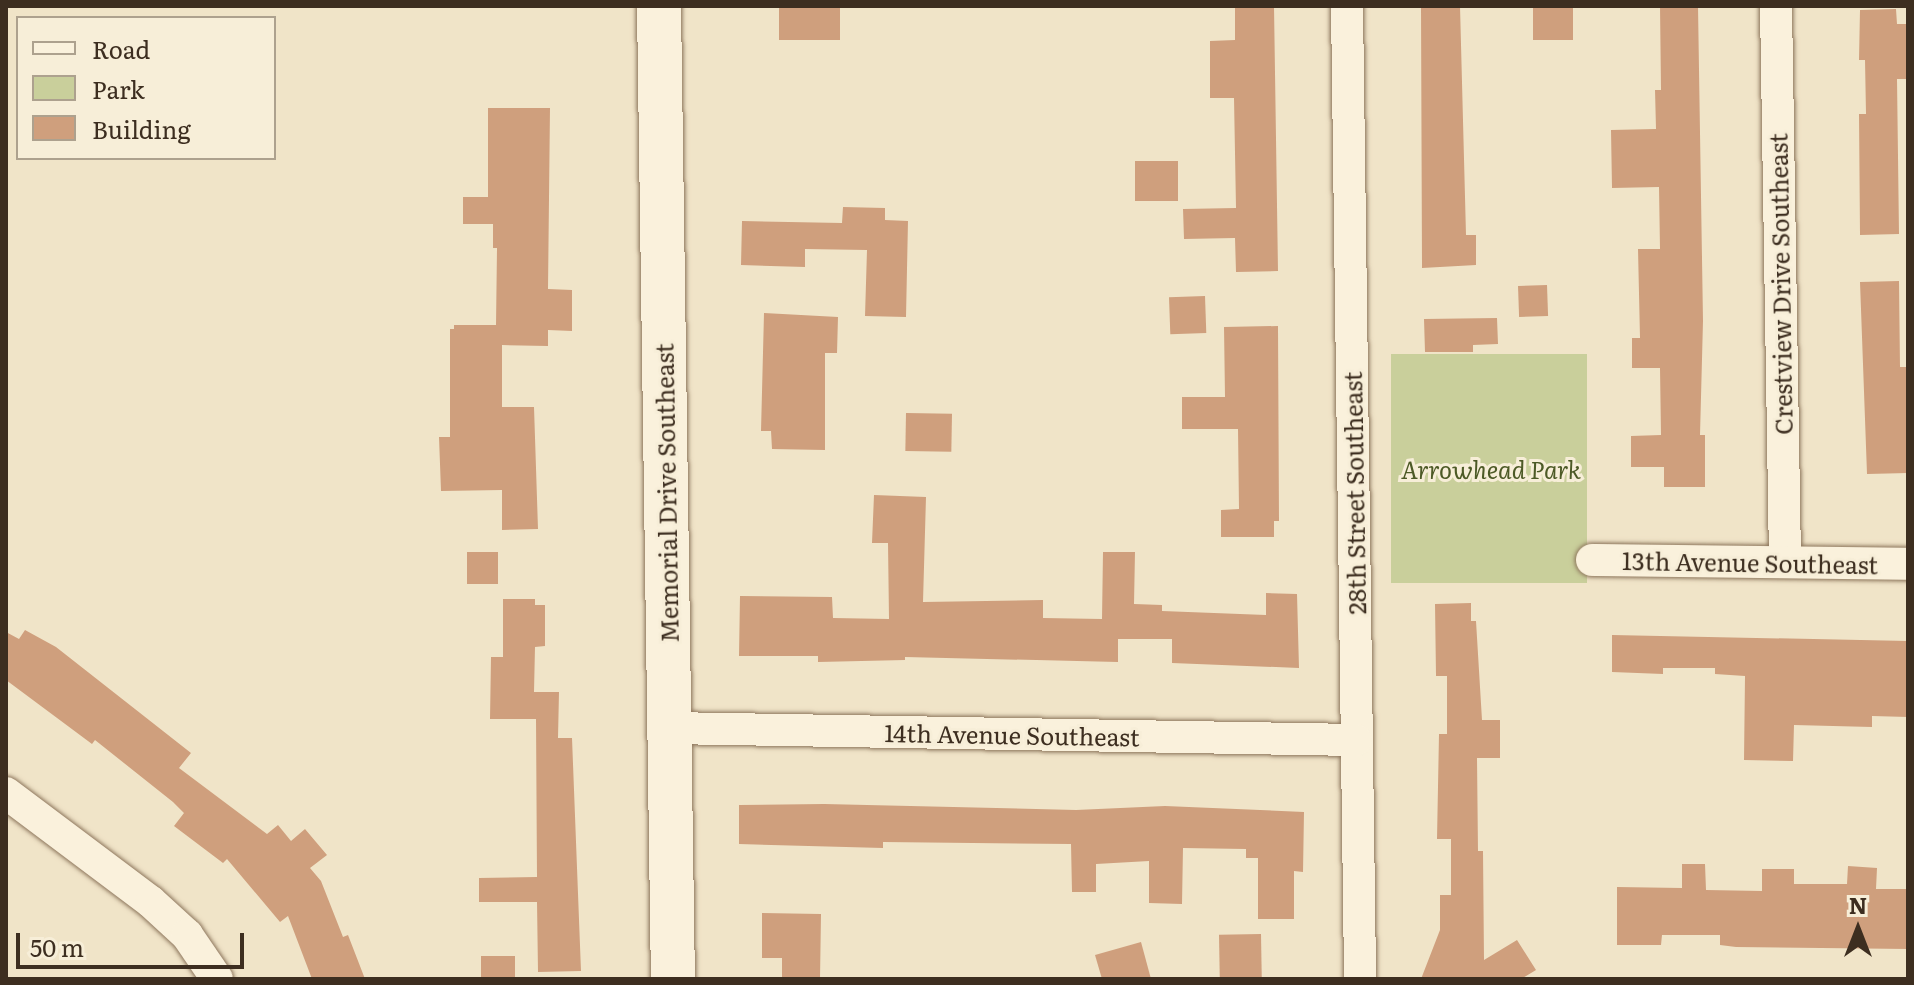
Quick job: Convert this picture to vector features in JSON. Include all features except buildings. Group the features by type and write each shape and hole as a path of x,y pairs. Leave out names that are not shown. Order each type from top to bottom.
{"street":[{"name":"Memorial Drive Southeast","path":"659,6 673,979"},
{"name":"28th Street Southeast","path":"1347,6 1360,979"},
{"name":"Crestview Drive Southeast","path":"1776,6 1785,562"},
{"name":"13th Avenue Southeast","path":"1592,560 1908,564"},
{"name":"14th Avenue Southeast","path":"669,728 1356,740"},
{"path":"6,793 151,902 187,935 217,979"}],"green space":[{"name":"Arrowhead Park","path":"1391,354 1587,354 1587,583 1391,583"}]}
